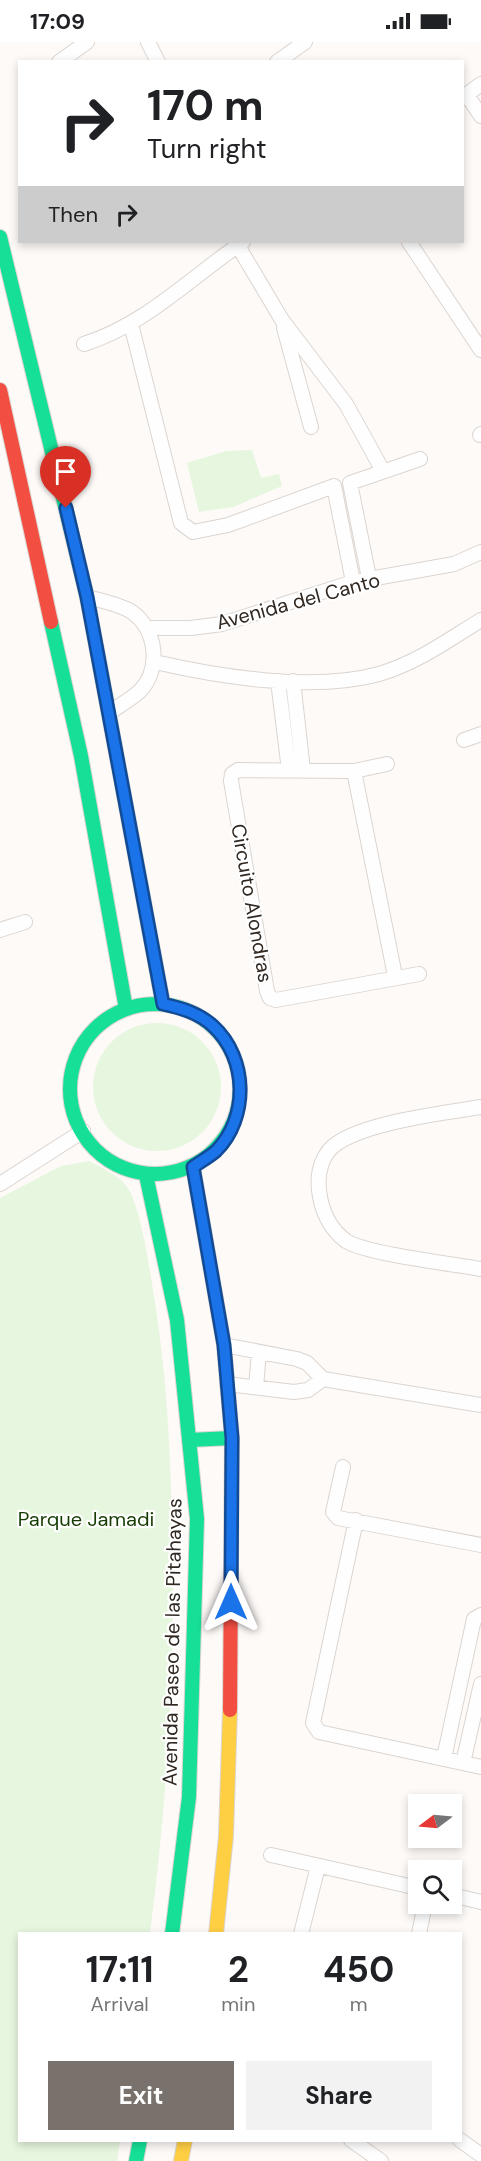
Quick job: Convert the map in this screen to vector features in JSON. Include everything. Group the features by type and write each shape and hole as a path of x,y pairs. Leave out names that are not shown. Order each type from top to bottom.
{"street":[{"path":"62,60 87,42"},
{"path":"148,42 157,60"},
{"path":"279,60 289,47 305,42"},
{"path":"481,84 464,97 481,116"},
{"path":"0,237 14,286 87,597 163,1004"},
{"path":"410,243 481,350"},
{"path":"84,344 131,324 241,244 282,320 346,404 383,471"},
{"path":"282,320 311,427"},
{"path":"131,324 181,523 193,532 228,525 334,486 353,582"},
{"path":"0,390 81,756 126,1009"},
{"path":"369,578 351,483 420,459"},
{"name":"Avenida del Canto","path":"148,628 191,628 222,624 353,582 431,570 454,564 481,552"},
{"path":"87,597 125,609 148,628 155,662 148,680 139,692 109,713"},
{"path":"155,662 206,674 278,681 378,674 419,658 481,620"},
{"path":"278,681 289,770"},
{"path":"293,681 303,770"},
{"path":"464,740 481,734"},
{"name":"Circuito Alondras","path":"387,764 354,771 238,770 232,774 231,781 270,998 276,1000 395,976 420,974"},
{"path":"354,771 395,976"},
{"path":"0,930 25,922"},
{"path":"140,1004 163,1004 190,1011 213,1026 230,1048 240,1074 240,1102 232,1128 216,1151 193,1167 170,1174 146,1175 124,1169 104,1158 88,1142 76,1122 70,1097 72,1071 81,1047 96,1026 140,1004"},
{"path":"481,1107 379,1126 338,1142 326,1154 318,1176 320,1202 331,1227 347,1242 369,1249 481,1269"},
{"path":"0,1184 83,1131"},
{"path":"193,1167 224,1345 232,1438 230,1756 226,1836 216,1932"},
{"name":"Avenida Paseo de las Pitahayas","path":"146,1175 177,1320 197,1520 189,1797 172,1932"},
{"path":"224,1345 307,1363 323,1379 481,1405"},
{"path":"256,1388 258,1352"},
{"path":"226,1384 302,1392 323,1379"},
{"path":"190,1440 232,1438"},
{"path":"343,1467 333,1512 338,1518 481,1545"},
{"path":"356,1520 314,1723 315,1728 319,1732 481,1767"},
{"path":"444,1758 474,1619 481,1615"},
{"path":"464,1763 481,1684"},
{"path":"272,1855 408,1886"},
{"path":"301,1932 318,1866"},
{"path":"462,1897 481,1902"},
{"path":"419,1932 423,1914"},
{"path":"462,2141 481,2155"},
{"path":"136,2161 140,2142"},
{"path":"181,2161 185,2142"},
{"path":"354,2142 381,2161"}],"green space":[{"path":"252,450 261,478 279,474 282,486 233,507 199,512 187,463 226,451"},
{"path":"157,1023 181,1028 202,1042 216,1063 221,1087 216,1111 202,1132 181,1146 157,1151 133,1146 112,1132 98,1111 93,1087 98,1063 112,1042 133,1028"},
{"name":"Parque Jamadi","path":"89,1161 111,1173 126,1185 134,1200 147,1256 162,1351 170,1462 173,1621 166,1777 150,1932 18,1932 18,2142 120,2142 117,2161 0,2161 0,1198 61,1166"}],"traffic: fast":[{"path":"0,237 87,597 163,1004"},
{"path":"51,622 81,756 126,1009"},
{"path":"155,1004 172,1005 188,1010 215,1029 234,1056 239,1072 240,1089 239,1106 234,1122 215,1149 188,1168 172,1173 155,1174 138,1173 122,1168 95,1149 76,1122 71,1106 70,1089 71,1072 76,1056 95,1029 122,1010 138,1005 155,1004"},
{"path":"146,1175 177,1320 197,1519 189,1797 172,1932"},
{"path":"190,1440 232,1438"},
{"path":"136,2161 140,2142"}],"traffic: slow":[{"path":"193,1167 224,1345 232,1438 231,1560"},
{"path":"216,1932 226,1836 230,1710"},
{"path":"181,2161 185,2142"}],"traffic: jam":[{"path":"0,390 51,622"},
{"path":"230,1710 231,1560"}],"route":[{"path":"66,508 87,597 163,1004 190,1011 213,1026 230,1048 240,1074 240,1102 232,1128 216,1151 193,1167 224,1345 232,1438 231,1602"}]}
